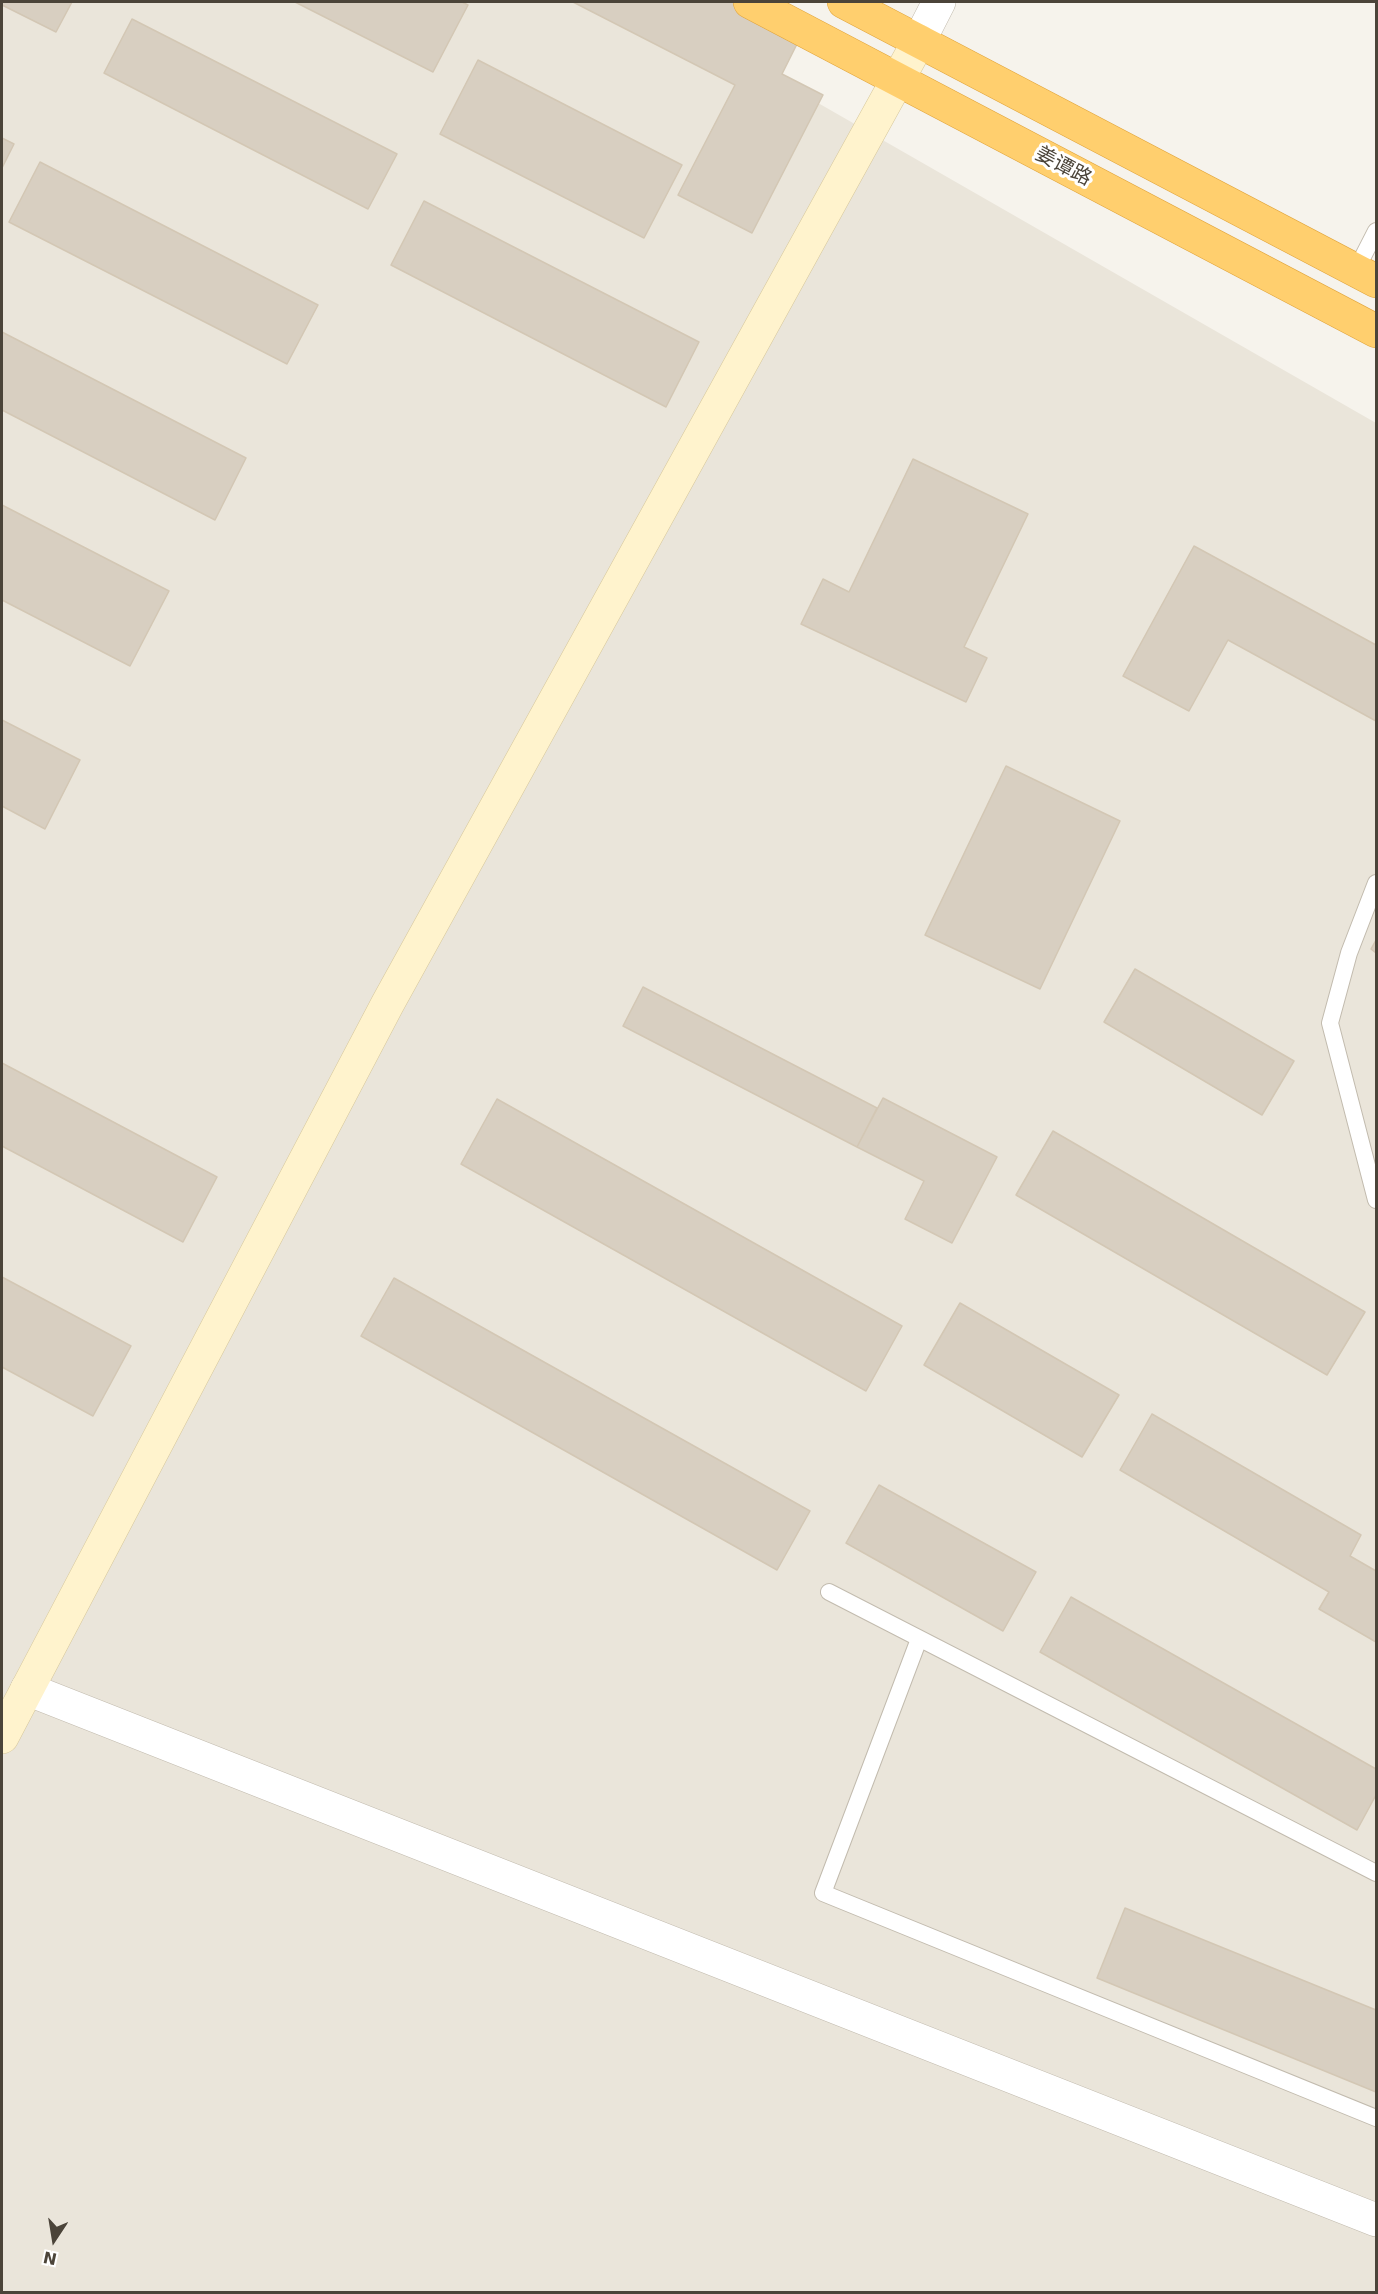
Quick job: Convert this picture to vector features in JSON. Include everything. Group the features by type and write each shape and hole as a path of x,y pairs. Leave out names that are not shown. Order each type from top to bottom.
{"highway":[{"name":"姜谭路","path":"750,2 1377,331"},
{"path":"844,2 1366,276"}],"main road":[{"path":"2,1737 388,1003 919,41"}],"street":[{"path":"919,41 939,2"},
{"path":"27,1689 1377,2220"}],"lane":[{"path":"1366,276 1377,231"},
{"path":"1377,883 1349,953 1330,1023 1377,1200"},
{"path":"829,1592 1377,1873"},
{"path":"920,1639 823,1893 1377,2118"}],"shaded area":[{"path":"2,2 642,2 1376,423 1376,2292 2,2292"}],"building":[{"path":"2,2 72,2 56,32 2,5"},
{"path":"295,2 462,2 468,5 433,72"},
{"path":"573,2 745,2 803,32 782,74 823,95 752,233 678,195 735,85"},
{"path":"132,19 397,154 368,209 104,73"},
{"path":"478,60 682,165 644,238 440,134"},
{"path":"2,138 14,144 2,168"},
{"path":"40,162 318,305 287,364 9,222"},
{"path":"424,201 699,342 666,407 391,265"},
{"path":"2,332 246,458 215,520 2,410"},
{"path":"913,459 1028,514 964,647 987,658 966,702 801,624 823,579 849,592"},
{"path":"2,505 169,591 130,666 2,600"},
{"path":"1194,546 1376,645 1376,721 1228,640 1189,711 1123,676"},
{"path":"2,720 80,760 45,829 2,806"},
{"path":"1006,766 1120,821 1040,989 925,935"},
{"path":"1376,940 1376,953 1371,949"},
{"path":"1135,969 1294,1061 1262,1115 1104,1022"},
{"path":"643,987 877,1108 857,1147 623,1026"},
{"path":"2,1063 217,1177 183,1242 2,1146"},
{"path":"883,1098 997,1157 952,1243 905,1219 924,1181 857,1147"},
{"path":"497,1099 902,1326 866,1391 461,1164"},
{"path":"1053,1131 1365,1312 1327,1375 1016,1195"},
{"path":"2,1277 131,1346 93,1416 2,1367"},
{"path":"394,1278 810,1511 777,1570 361,1336"},
{"path":"960,1303 1119,1395 1082,1457 924,1365"},
{"path":"1152,1414 1361,1535 1350,1556 1376,1571 1376,1642 1319,1609 1329,1592 1120,1470"},
{"path":"879,1485 1036,1572 1003,1631 846,1543"},
{"path":"1071,1597 1376,1769 1376,1795 1357,1830 1040,1652"},
{"path":"1125,1908 1376,2010 1376,2092 1097,1978"}]}
